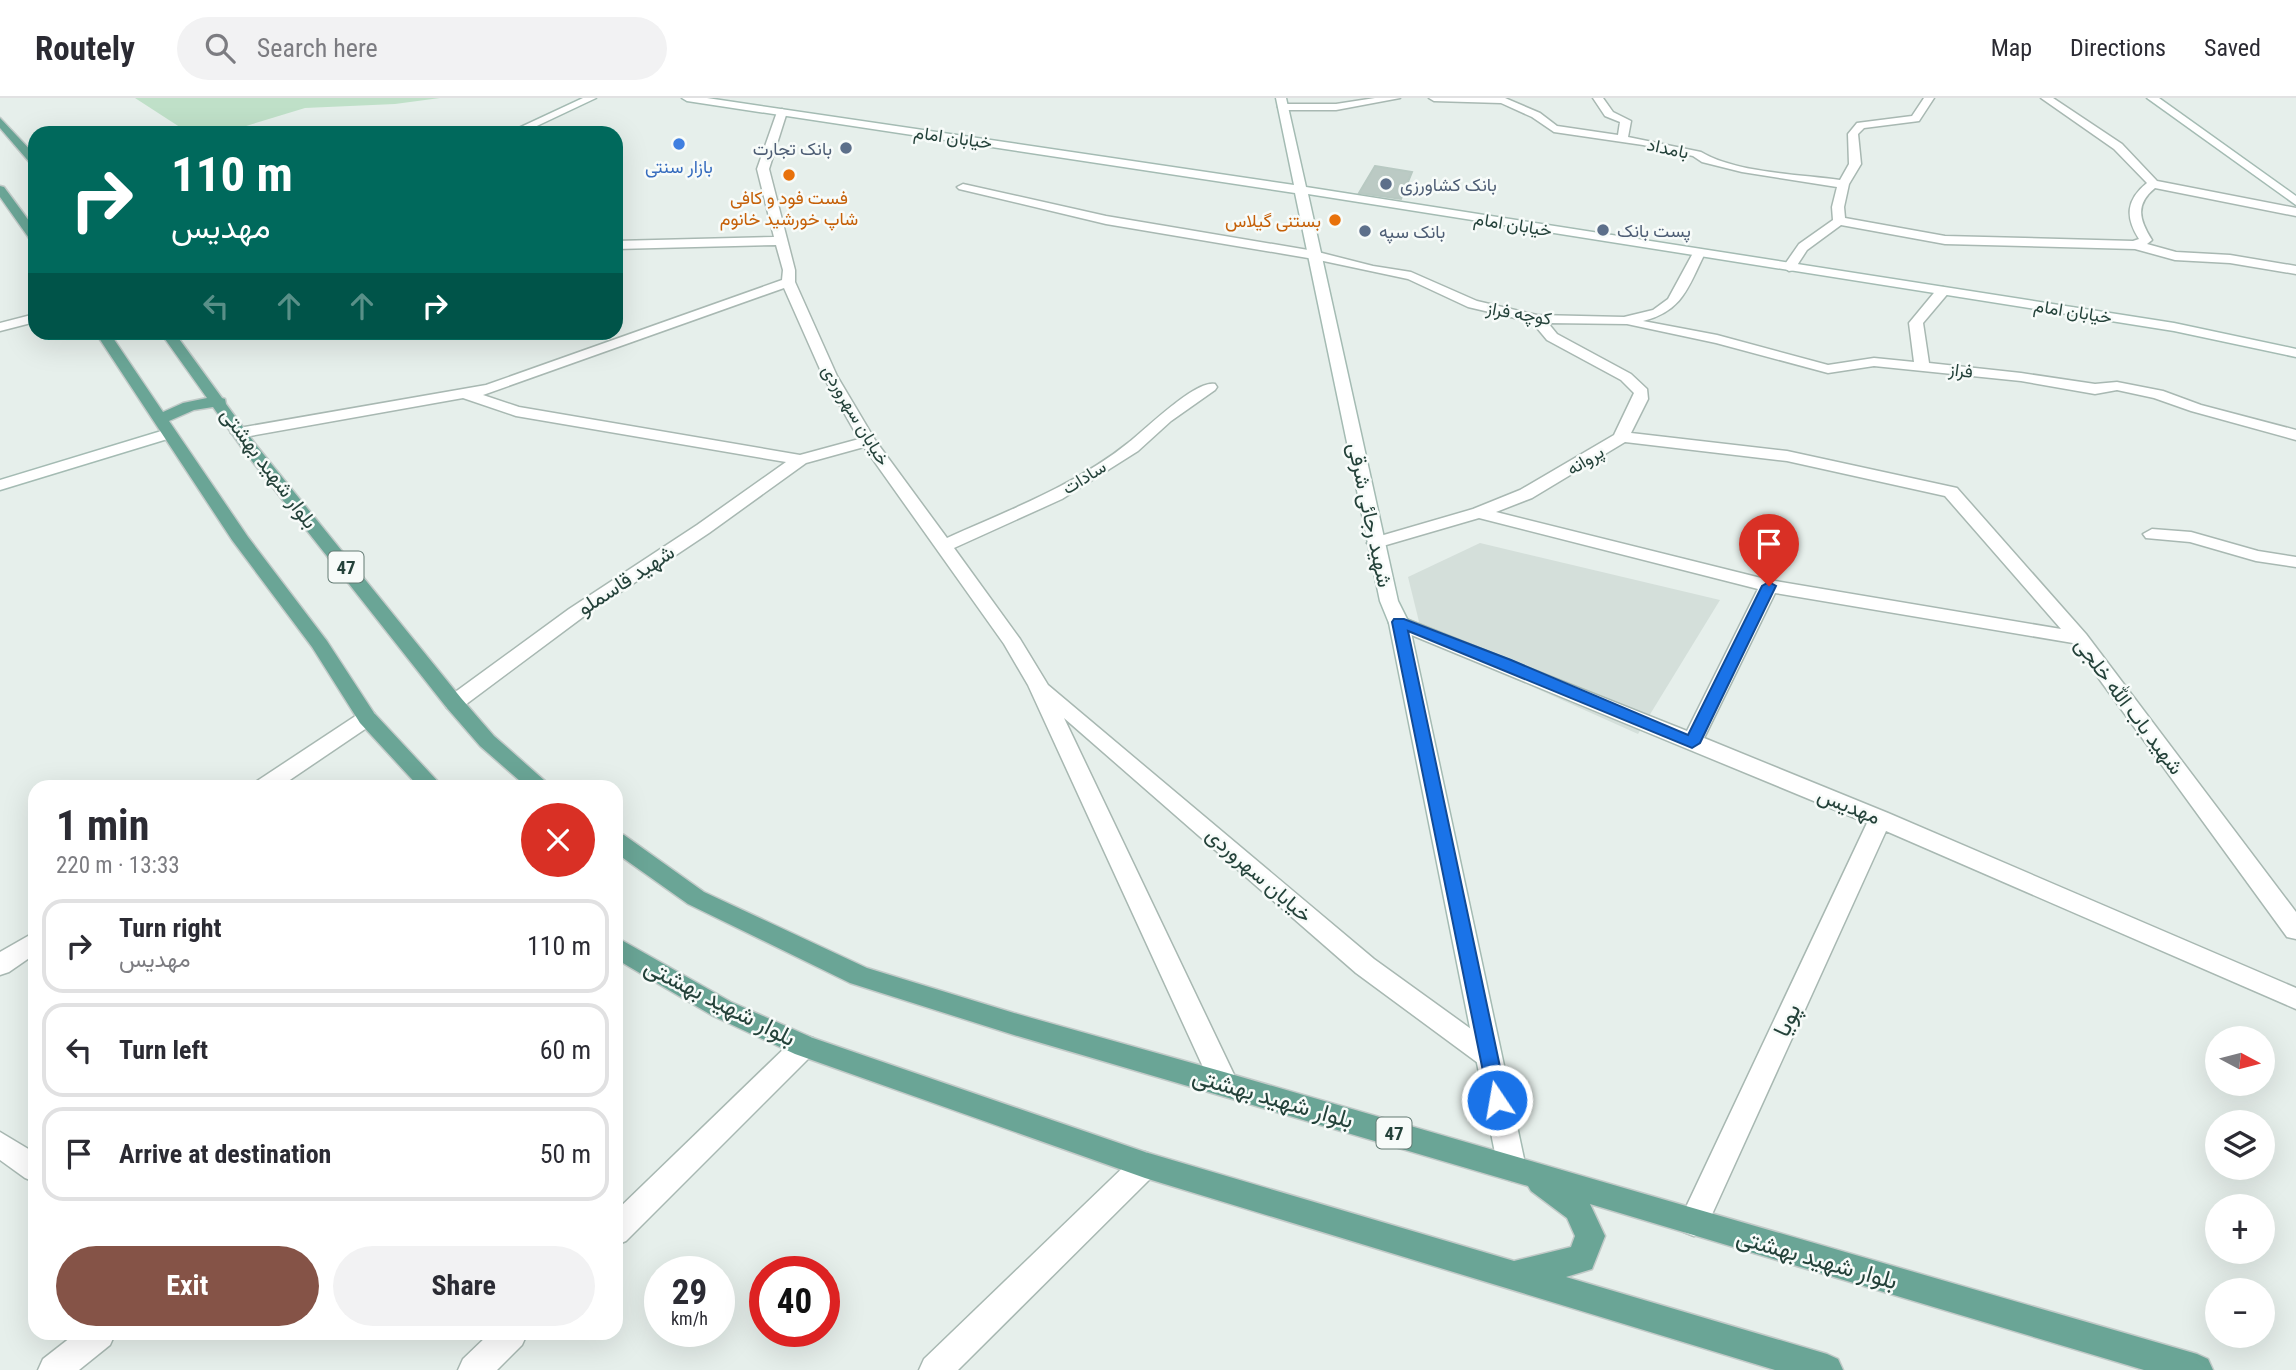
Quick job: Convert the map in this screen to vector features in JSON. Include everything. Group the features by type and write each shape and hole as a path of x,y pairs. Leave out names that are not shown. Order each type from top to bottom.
{"main road":[{"path":"0,121 28,154"},
{"path":"0,189 28,228"},
{"path":"107,340 241,540 320,645 367,718 425,780"},
{"name":"بلوار شهید بهشتی","path":"173,340 220,402 239,433 454,703 487,741 533,780"},
{"path":"164,427 176,409 195,403 220,402"},
{"name":"بلوار شهید بهشتی","path":"623,846 696,898 859,976 1014,1024 1224,1083 2197,1370"},
{"name":"بلوار شهید بهشتی","path":"623,951 722,1009 804,1046 1145,1165 1827,1370"},
{"path":"1514,1276 1581,1259 1590,1237 1577,1209 1522,1171"}],"street":[{"path":"529,126 591,98"},
{"name":"خیابان امام","path":"687,98 1299,190 2174,327 2296,353"},
{"path":"1282,102 1336,107 1395,98"},
{"name":"بامداد","path":"1434,98 1498,99 1535,115 1554,129 1697,154 1700,158 1726,166 1843,184"},
{"path":"1598,98 1609,114 1626,121 1622,139"},
{"path":"1839,221 1838,207 1843,184 1855,164 1853,134 1861,125 1916,119 1929,98"},
{"path":"2046,98 2092,125 2144,171 2153,184 2296,212"},
{"path":"2152,98 2296,201"},
{"name":"شهید رجائی شرقی","path":"1282,102 1376,543 1394,612 1487,1055 1522,1171"},
{"name":"خیابان سهروردی","path":"782,112 763,169 789,270 788,282 830,376 867,441 1013,643 1038,685 1224,1083"},
{"path":"2135,244 2146,240 2137,227 2134,214 2136,199 2153,184"},
{"name":"کوچه فراز","path":"963,187 1106,220 1314,254 1373,270 1411,276 1473,304 1536,318 1624,321 1658,313 1674,300 1699,253"},
{"path":"1789,267 1803,247 1839,221 1945,240 2135,244 2175,256 2230,259 2296,270"},
{"path":"623,245 782,241"},
{"path":"239,433 489,389 788,282"},
{"path":"1922,365 1916,323 1943,291"},
{"name":"پروانه","path":"1376,543 1479,513 1527,494 1622,437 1623,426 1642,401 1642,392 1626,377 1552,337 1536,318"},
{"path":"0,327 28,320"},
{"name":"فراز","path":"1624,321 1728,342 1828,369 1874,362 1922,365 2095,388 2118,386 2158,394 2196,408 2296,435"},
{"name":"سادات","path":"945,546 1056,495 1132,448 1166,418 1210,387"},
{"path":"465,394 516,411 800,460 867,441"},
{"path":"0,485 104,454 164,427"},
{"name":"شهید باب الله خلجی","path":"1622,437 1787,456 1951,492 2080,638 2296,930"},
{"name":"شهید قاسملو","path":"454,703 576,613 703,529 800,460"},
{"path":"1479,513 1769,586 2080,638"},
{"path":"2152,534 2191,537 2256,556 2296,562"},
{"path":"1692,743 1769,586"},
{"name":"مهدیس","path":"1394,612 1505,664 1880,819 2296,999"},
{"name":"خیابان سهروردی","path":"1038,685 1365,966 1487,1055"},
{"path":"274,780 367,718"},
{"name":"پویا","path":"1693,1222 1880,819"},
{"path":"0,965 28,946"},
{"path":"623,1224 804,1046"},
{"path":"0,1144 28,1164"},
{"path":"935,1370 1145,1165"},
{"path":"54,1370 92,1340"},
{"path":"474,1370 505,1340"}],"shaded area":[{"path":"1480,543 1720,600 1638,734 1423,638 1408,577"}],"green space":[{"path":"135,98 440,98 395,104 305,108 246,126 178,126"}],"building":[{"name":"بانک کشاورزی","path":"1375,166 1412,172 1401,199 1359,193"}],"place":[{"name":"بازار سنتی","path":"679,144"},
{"name":"بانک تجارت","path":"846,148"},
{"name":"فست فود و کافی شاپ خورشید خانوم","path":"789,175"},
{"name":"بانک کشاورزی","path":"1386,184"},
{"name":"بستنی گیلاس","path":"1335,220"},
{"name":"پست بانک","path":"1603,230"},
{"name":"بانک سپه","path":"1365,231"}],"route":[{"path":"1497,1100 1399,622 1692,743 1740,650 1769,586"}]}
